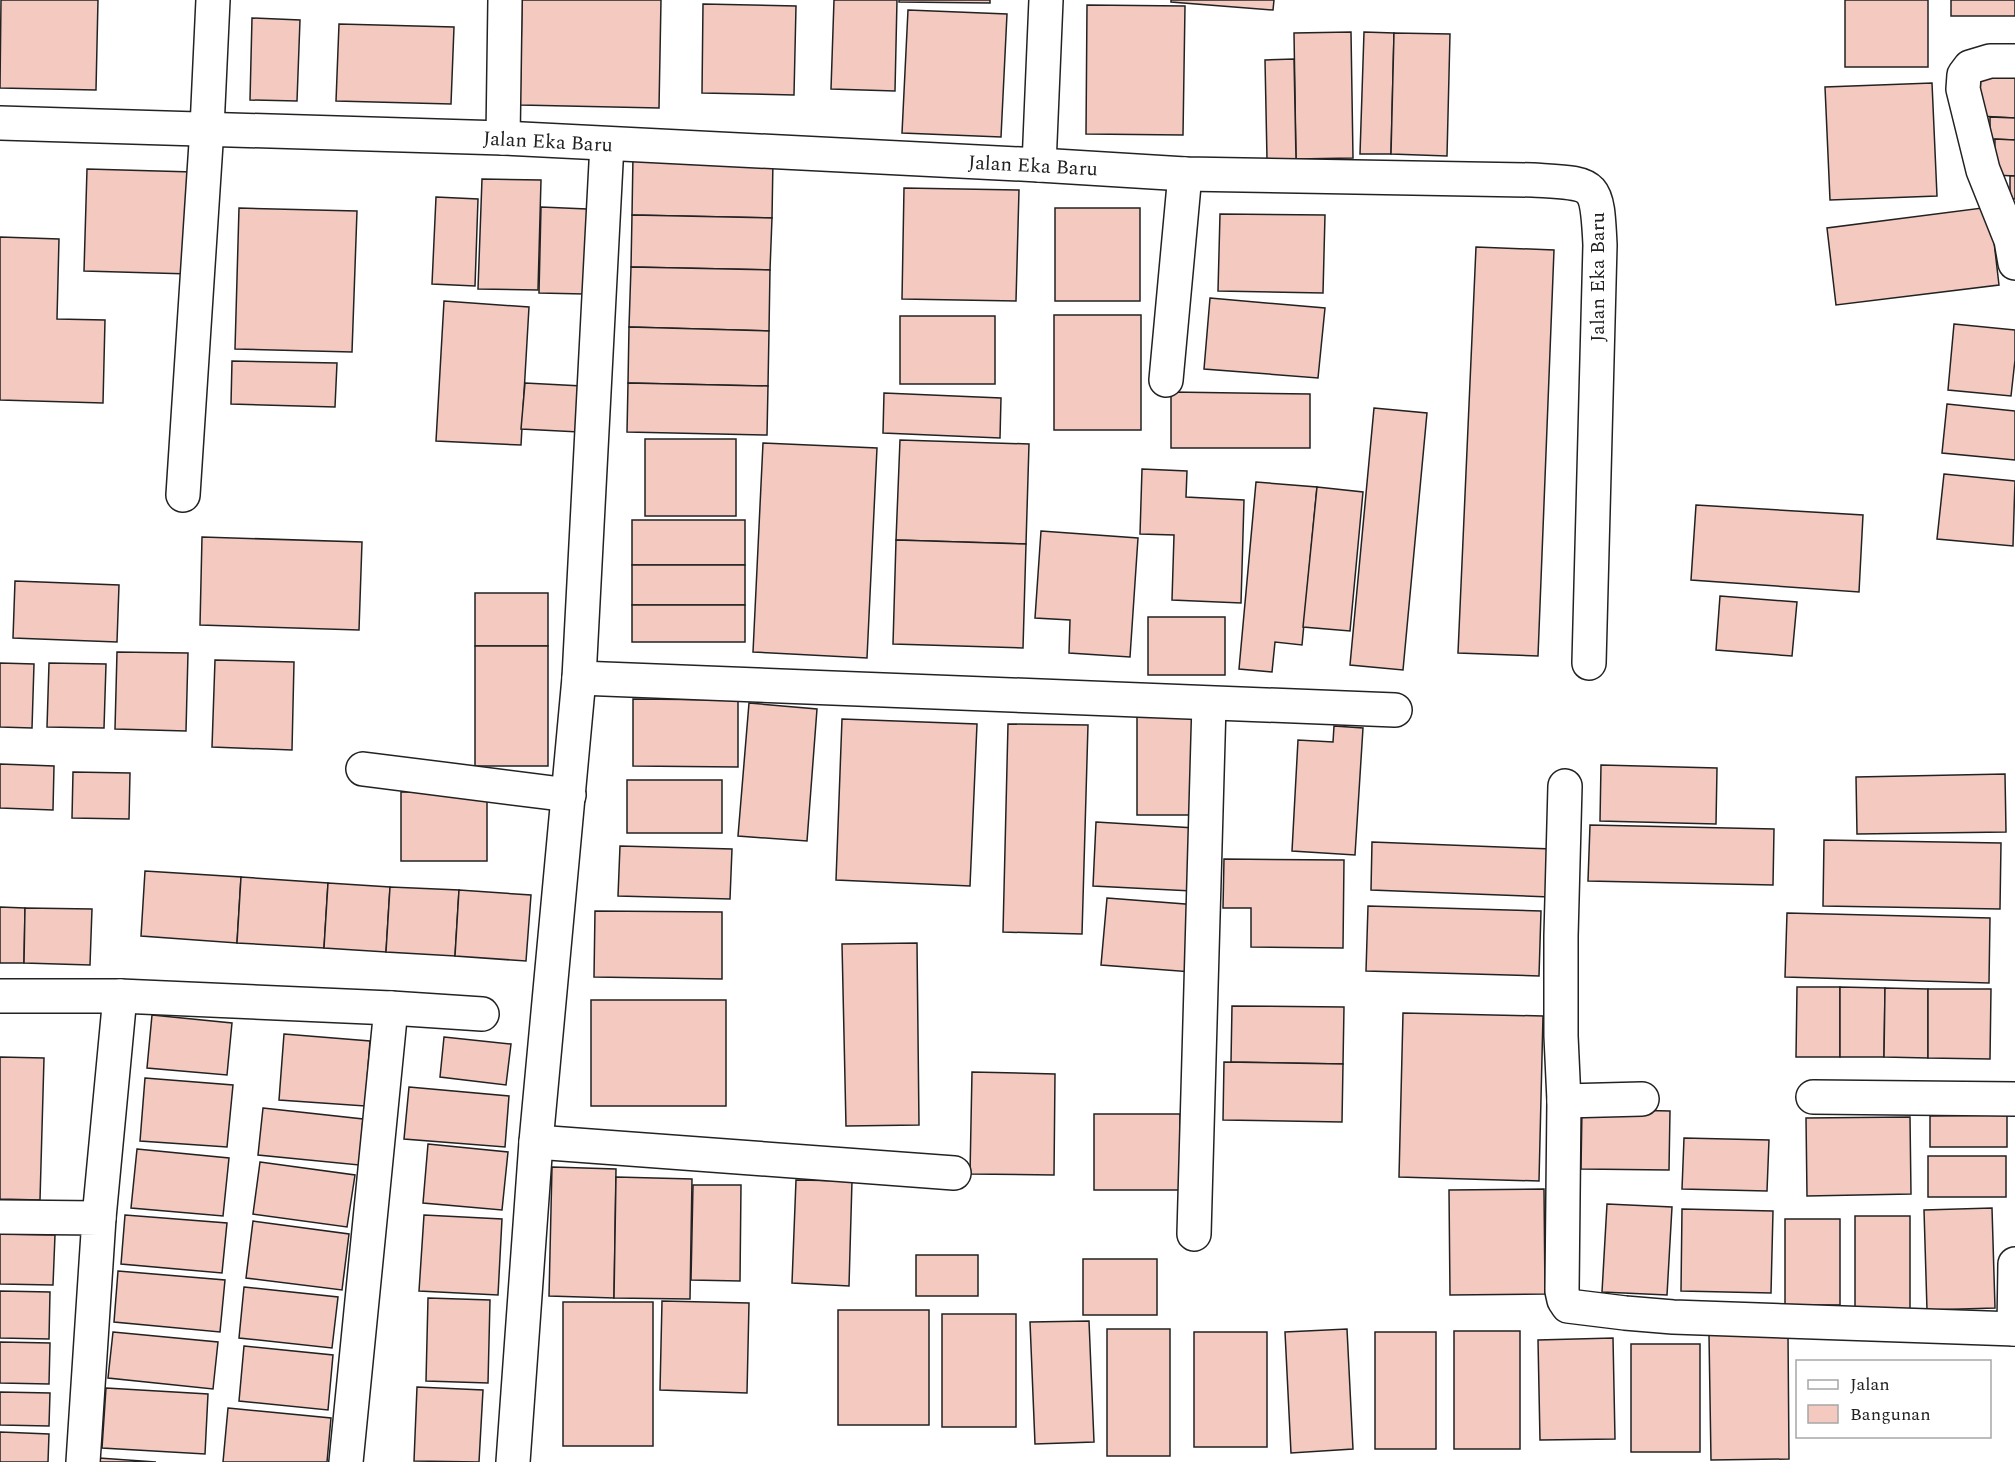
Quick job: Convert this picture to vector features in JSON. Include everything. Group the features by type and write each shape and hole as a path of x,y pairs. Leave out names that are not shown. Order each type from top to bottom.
{"street":[{"path":"183,495 213,0"},
{"path":"503,138 505,0"},
{"path":"1039,165 1046,0"},
{"path":"2015,61 1978,63 1970,67 1964,75 1964,89 1983,170 2011,240 2015,263"},
{"name":"Jalan Eka Baru","path":"0,123 503,138 1185,174 1533,180 1576,183 1591,191 1596,198 1600,245 1589,663"},
{"path":"513,1462 537,1142 579,678 607,144"},
{"path":"1166,380 1185,174"},
{"path":"579,678 1395,710"},
{"path":"1194,1234 1209,704"},
{"path":"363,769 569,795"},
{"path":"1565,786 1561,936 1561,1036 1564,1101 1562,1291 1568,1306 1625,1314 1673,1317 2015,1329 2015,1264"},
{"path":"0,996 120,996 482,1014"},
{"path":"83,1462 99,1218 120,996"},
{"path":"346,1462 391,1008"},
{"path":"1813,1097 2015,1099"},
{"path":"1564,1101 1642,1099"},
{"path":"537,1142 954,1173"},
{"path":"0,1217 99,1218"}],"building":[{"path":"1,0 98,0 96,90 0,88"},
{"path":"522,0 661,0 659,108 520,105"},
{"path":"834,0 897,0 895,91 831,89"},
{"path":"899,0 990,0 990,3 899,2"},
{"path":"1171,0 1274,0 1273,10 1171,2"},
{"path":"1845,0 1928,0 1928,67 1845,67"},
{"path":"1951,0 2015,0 2015,16 1951,16"},
{"path":"703,4 796,6 794,95 702,93"},
{"path":"1087,5 1185,6 1183,135 1086,134"},
{"path":"908,10 1007,14 1001,137 902,133"},
{"path":"252,18 300,20 297,101 250,100"},
{"path":"339,24 454,27 451,104 336,101"},
{"path":"1351,32 1353,158 1296,159 1294,33"},
{"path":"1364,32 1394,33 1391,154 1360,154"},
{"path":"1394,33 1450,34 1447,156 1391,154"},
{"path":"1294,59 1296,159 1267,159 1265,60"},
{"path":"1981,73 2015,74 2015,118 1979,116"},
{"path":"1932,83 1937,196 1830,200 1825,87"},
{"path":"1990,117 2015,118 2015,140 1990,139"},
{"path":"1995,139 2015,140 2015,176 1994,175"},
{"path":"633,156 773,159 772,218 632,215"},
{"path":"87,169 193,172 190,274 84,271"},
{"path":"2010,176 2015,176 2015,199 2010,199"},
{"path":"482,179 541,180 538,290 478,289"},
{"path":"904,188 1019,190 1016,301 902,299"},
{"path":"436,197 478,199 475,286 432,284"},
{"path":"541,207 587,209 584,294 539,293"},
{"path":"1990,207 1999,285 1836,305 1827,228"},
{"path":"239,208 357,211 352,352 235,349"},
{"path":"1055,208 1140,208 1140,301 1055,301"},
{"path":"1220,214 1325,215 1323,293 1218,291"},
{"path":"632,215 772,218 770,270 631,267"},
{"path":"0,237 59,239 57,319 105,320 103,403 0,400"},
{"path":"1476,247 1554,250 1538,656 1458,653"},
{"path":"631,267 770,270 769,331 629,327"},
{"path":"1210,298 1325,308 1318,378 1204,369"},
{"path":"444,301 529,307 521,445 436,441"},
{"path":"1054,315 1141,315 1141,430 1054,430"},
{"path":"900,316 995,316 995,384 900,384"},
{"path":"1954,324 2015,330 2015,360 2011,396 1948,390"},
{"path":"629,327 769,331 768,386 628,383"},
{"path":"232,361 337,363 335,407 231,404"},
{"path":"525,383 582,386 579,432 521,429"},
{"path":"628,383 768,386 767,435 627,432"},
{"path":"1171,392 1310,394 1310,448 1171,448"},
{"path":"884,393 1001,398 1000,438 883,433"},
{"path":"1947,404 2015,411 2015,460 1942,453"},
{"path":"1374,408 1427,413 1403,670 1350,665"},
{"path":"645,439 736,439 736,516 645,516"},
{"path":"900,440 1029,444 1026,544 896,540"},
{"path":"763,443 877,448 867,658 753,652"},
{"path":"1142,469 1187,471 1186,497 1244,500 1241,603 1172,600 1174,535 1140,534"},
{"path":"1944,474 2015,481 2013,546 1937,539"},
{"path":"1256,482 1317,487 1302,645 1275,642 1272,672 1239,669"},
{"path":"1317,487 1363,492 1350,631 1303,627"},
{"path":"1696,505 1863,515 1859,592 1691,580"},
{"path":"632,520 745,520 745,565 632,565"},
{"path":"1041,531 1138,538 1130,657 1069,653 1070,620 1035,618"},
{"path":"202,537 362,542 359,630 200,625"},
{"path":"896,540 1026,544 1023,648 893,644"},
{"path":"632,565 745,565 745,605 632,605"},
{"path":"15,581 119,585 117,642 13,638"},
{"path":"475,593 548,593 548,646 475,646"},
{"path":"1720,596 1797,602 1792,656 1716,650"},
{"path":"632,605 745,605 745,642 632,642"},
{"path":"1148,617 1225,617 1225,675 1148,675"},
{"path":"475,646 548,646 548,766 475,766"},
{"path":"117,652 188,653 186,731 115,729"},
{"path":"215,660 294,662 292,750 212,747"},
{"path":"0,663 34,664 32,728 0,727"},
{"path":"49,663 106,664 104,728 47,727"},
{"path":"633,699 738,700 738,767 633,766"},
{"path":"749,703 817,709 807,841 738,836"},
{"path":"1137,708 1202,708 1202,815 1137,815"},
{"path":"842,719 977,724 970,886 836,880"},
{"path":"1008,724 1088,725 1082,934 1003,932"},
{"path":"1334,726 1363,728 1355,855 1292,851 1298,740 1333,742"},
{"path":"0,764 54,766 53,810 0,808"},
{"path":"1601,765 1717,768 1716,824 1600,821"},
{"path":"73,772 130,773 129,819 72,818"},
{"path":"2005,774 2006,832 1857,834 1856,777"},
{"path":"627,780 722,780 722,833 627,833"},
{"path":"401,792 487,792 487,861 401,861"},
{"path":"1096,822 1195,828 1192,891 1093,886"},
{"path":"1590,825 1774,829 1773,885 1588,881"},
{"path":"1824,840 2001,843 2000,909 1823,906"},
{"path":"1372,842 1553,849 1550,897 1371,890"},
{"path":"620,846 732,849 730,899 618,896"},
{"path":"1224,859 1344,860 1343,948 1251,947 1251,908 1223,908"},
{"path":"145,871 241,877 237,943 141,936"},
{"path":"241,877 328,883 324,948 237,943"},
{"path":"328,883 390,887 386,952 324,948"},
{"path":"390,887 459,890 455,956 386,952"},
{"path":"459,890 531,895 526,961 455,956"},
{"path":"1107,898 1198,905 1192,972 1101,965"},
{"path":"1368,906 1541,911 1539,976 1366,971"},
{"path":"0,907 25,908 24,963 0,963"},
{"path":"25,908 92,909 90,965 24,963"},
{"path":"595,911 722,912 722,979 594,977"},
{"path":"1787,913 1990,918 1989,983 1785,977"},
{"path":"917,943 919,1125 846,1126 842,944"},
{"path":"1797,987 1840,987 1840,1057 1796,1057"},
{"path":"1840,987 1885,988 1884,1057 1840,1057"},
{"path":"1885,988 1928,989 1928,1058 1884,1057"},
{"path":"1928,989 1991,989 1990,1059 1928,1058"},
{"path":"591,1000 726,1000 726,1106 591,1106"},
{"path":"1232,1006 1344,1007 1343,1064 1231,1062"},
{"path":"1403,1013 1543,1016 1539,1181 1399,1177"},
{"path":"152,1015 232,1023 227,1075 147,1068"},
{"path":"284,1034 370,1041 365,1106 279,1100"},
{"path":"444,1037 511,1044 506,1085 440,1077"},
{"path":"0,1057 44,1058 40,1200 0,1199"},
{"path":"1224,1062 1343,1064 1342,1122 1223,1120"},
{"path":"972,1072 1055,1074 1054,1175 970,1174"},
{"path":"145,1078 233,1085 227,1147 140,1141"},
{"path":"409,1087 509,1096 505,1147 404,1139"},
{"path":"263,1108 363,1119 359,1165 258,1155"},
{"path":"1582,1109 1670,1111 1669,1170 1581,1169"},
{"path":"1094,1114 1180,1114 1180,1190 1094,1190"},
{"path":"2007,1115 2007,1147 1930,1147 1930,1116"},
{"path":"1910,1117 1911,1194 1807,1196 1806,1118"},
{"path":"1684,1138 1769,1140 1767,1191 1682,1189"},
{"path":"428,1144 508,1152 502,1210 423,1203"},
{"path":"137,1149 229,1158 223,1216 131,1208"},
{"path":"1928,1156 2006,1156 2006,1197 1928,1197"},
{"path":"260,1162 355,1175 347,1227 253,1214"},
{"path":"552,1167 616,1169 614,1298 549,1296"},
{"path":"616,1177 692,1179 690,1299 614,1298"},
{"path":"796,1180 852,1181 849,1286 792,1283"},
{"path":"693,1185 741,1185 740,1281 691,1280"},
{"path":"1544,1189 1545,1294 1450,1295 1449,1190"},
{"path":"1607,1204 1672,1207 1667,1295 1602,1292"},
{"path":"1992,1208 1995,1308 1927,1310 1924,1210"},
{"path":"1682,1209 1773,1211 1771,1293 1681,1291"},
{"path":"125,1215 227,1223 222,1273 121,1264"},
{"path":"424,1215 502,1219 498,1295 419,1291"},
{"path":"1855,1216 1910,1216 1910,1309 1855,1309"},
{"path":"1785,1219 1840,1219 1840,1305 1785,1305"},
{"path":"253,1221 349,1234 342,1290 246,1278"},
{"path":"0,1234 55,1235 53,1285 0,1284"},
{"path":"916,1255 978,1255 978,1296 916,1296"},
{"path":"1083,1259 1157,1259 1157,1315 1083,1315"},
{"path":"118,1271 225,1280 220,1332 114,1322"},
{"path":"244,1287 338,1297 332,1348 239,1338"},
{"path":"0,1291 50,1292 49,1339 0,1338"},
{"path":"428,1298 490,1300 488,1383 426,1381"},
{"path":"662,1301 749,1303 747,1393 660,1390"},
{"path":"563,1302 653,1302 653,1446 563,1446"},
{"path":"838,1310 929,1310 929,1425 838,1425"},
{"path":"942,1314 1016,1314 1016,1427 942,1427"},
{"path":"1089,1321 1094,1442 1035,1444 1030,1322"},
{"path":"1107,1329 1170,1329 1170,1456 1107,1456"},
{"path":"1347,1329 1353,1449 1291,1453 1285,1332"},
{"path":"1454,1331 1520,1331 1520,1449 1454,1449"},
{"path":"113,1332 218,1342 213,1389 108,1378"},
{"path":"1194,1332 1267,1332 1267,1447 1194,1447"},
{"path":"1375,1332 1436,1332 1436,1449 1375,1449"},
{"path":"1788,1334 1789,1459 1711,1460 1709,1335"},
{"path":"1613,1338 1615,1439 1540,1440 1538,1340"},
{"path":"0,1342 50,1343 49,1384 0,1383"},
{"path":"1631,1344 1700,1344 1700,1452 1631,1452"},
{"path":"244,1346 333,1355 328,1410 239,1401"},
{"path":"417,1387 483,1390 479,1462 414,1461"},
{"path":"106,1388 208,1394 205,1454 102,1448"},
{"path":"0,1392 50,1393 49,1426 0,1425"},
{"path":"228,1408 331,1418 327,1462 223,1462"},
{"path":"0,1432 49,1434 48,1462 0,1462"},
{"path":"99,1458 156,1462 98,1462"}]}
